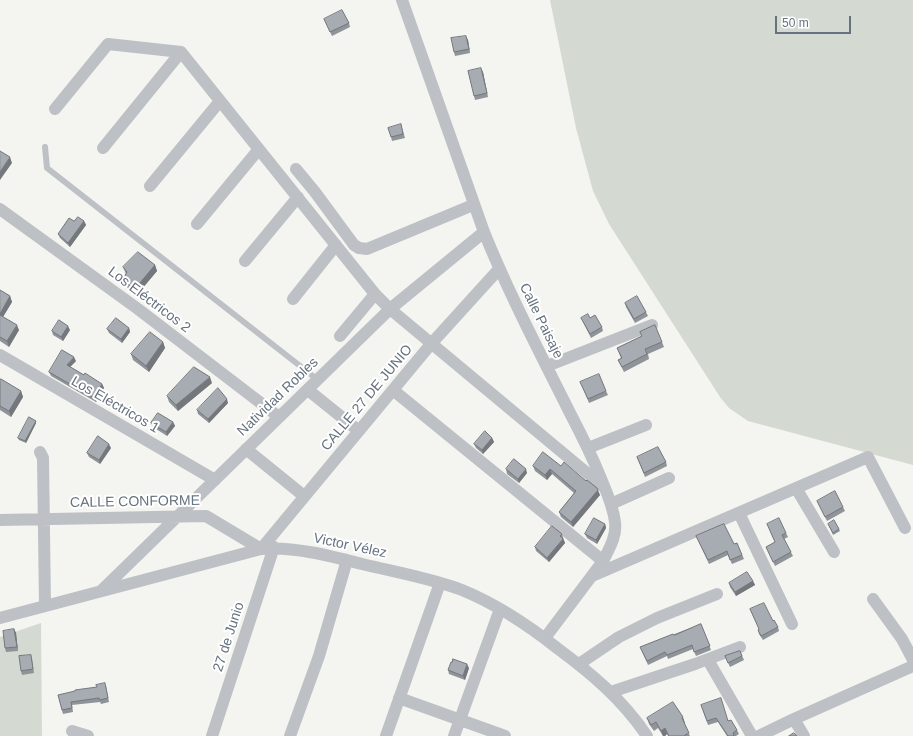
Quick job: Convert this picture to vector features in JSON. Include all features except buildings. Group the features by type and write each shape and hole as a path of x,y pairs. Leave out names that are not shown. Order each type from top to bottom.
{"street":[{"name":"Calle Paisaje","path":"402,0 473,205 499,269 588,448 611,504 615,524 614,536 610,549 545,638"},
{"path":"55,109 108,44 181,52 375,294 431,344 605,488"},
{"path":"103,148 181,52"},
{"path":"150,186 220,101"},
{"path":"197,224 259,149"},
{"path":"296,169 354,245 363,249 367,249 473,205"},
{"path":"245,261 298,197"},
{"name":"Los Eléctricos 2","path":"0,209 138,309 279,417"},
{"name":"Natividad Robles","path":"101,591 390,309 484,232"},
{"path":"293,299 336,245"},
{"name":"CALLE 27 DE JUNIO","path":"261,549 431,344 499,269"},
{"path":"340,336 375,294"},
{"path":"547,366 652,325"},
{"name":"Los Eléctricos 1","path":"0,355 214,480"},
{"path":"308,390 359,431"},
{"path":"393,390 602,561"},
{"path":"588,448 646,425"},
{"path":"246,449 304,496"},
{"path":"40,452 43,458 45,606"},
{"path":"591,577 868,457 905,528"},
{"path":"611,504 669,478"},
{"path":"796,488 834,552"},
{"path":"740,513 792,624"},
{"name":"CALLE CONFORME","path":"0,520 206,516 261,549"},
{"name":"Victor Vélez","path":"0,618 261,549 274,547 289,549 348,560 440,582 479,598 500,609 545,638 579,664 629,710 647,736"},
{"name":"27 de Junio","path":"212,736 274,547"},
{"path":"290,736 319,656 348,560"},
{"path":"386,736 440,582"},
{"path":"579,664 619,637 657,618 717,594"},
{"path":"873,599 902,639 913,660"},
{"path":"454,736 500,609"},
{"path":"611,692 708,660 740,647"},
{"path":"708,660 752,736"},
{"path":"760,736 794,719 913,666"},
{"path":"399,698 506,736"},
{"path":"794,719 804,736"},
{"path":"72,731 88,736"}],"lane":[{"path":"45,147 48,168 318,380"}],"shaded area":[{"path":"550,0 913,0 913,465 748,421 729,408 720,397 609,224 593,191 576,128"},
{"path":"41,623 42,736 0,736 0,637"}]}
